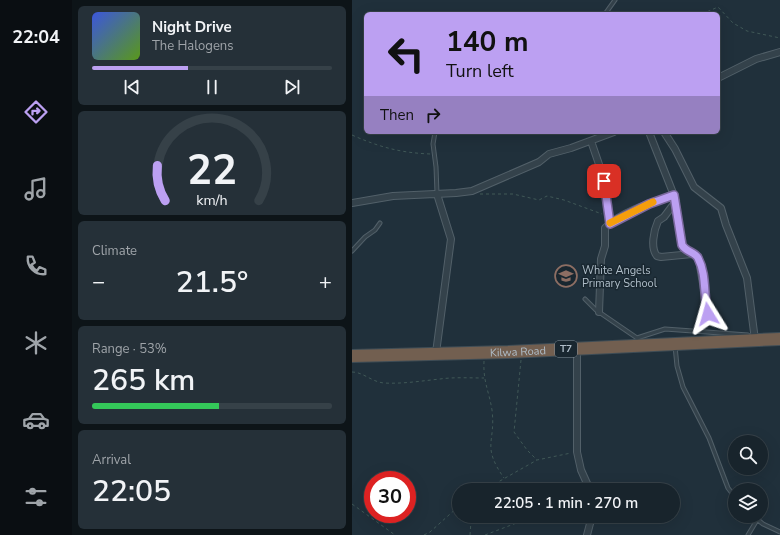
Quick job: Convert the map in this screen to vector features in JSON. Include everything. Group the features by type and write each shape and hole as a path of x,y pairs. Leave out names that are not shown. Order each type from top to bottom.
{"highway":[{"name":"Kilwa Road","path":"352,356 485,353 674,344 755,338 780,339"}],"street":[{"path":"720,77 756,59 780,52"},
{"path":"352,203 393,196 464,192 510,175 539,162 549,154 591,142 609,134"},
{"path":"650,134 675,198 682,245 686,250 698,257 703,274 708,314"},
{"path":"665,134 675,149 694,186 721,208 726,225 745,268 751,299 755,338"},
{"path":"591,142 602,176 610,224"},
{"path":"436,353 451,240 437,194"},
{"path":"599,312 601,259 605,246 604,234 610,224 649,204 675,198"},
{"path":"675,198 664,217 658,221 654,233 654,253 657,256 662,257 692,254"},
{"path":"577,348 577,452 580,470 586,483"},
{"path":"587,535 590,523"}],"lane":[{"path":"606,12 615,0"},
{"path":"434,134 433,155 436,167 437,194"},
{"path":"352,251 364,237 375,230 380,222"},
{"path":"585,299 599,312 637,338 665,329 755,338"},
{"path":"674,344 677,366 683,387 709,438 728,488"},
{"path":"748,535 755,523"},
{"path":"763,523 780,532"}],"path":[{"path":"707,12 718,7 733,23 747,31 780,38"},
{"path":"352,135 382,148 433,155"},
{"path":"464,192 485,195 513,194 539,200 547,196 564,200 608,216"},
{"path":"522,351 514,428 516,436 538,460"},
{"path":"485,353 484,378 492,412 490,445 491,455 495,465 504,478"},
{"path":"352,372 358,372 381,383 424,382 440,378 484,378"},
{"path":"496,483 538,460 577,452"},
{"path":"352,504 395,535"},
{"path":"424,535 430,532 452,512"},
{"path":"470,535 471,523"},
{"path":"484,535 516,523"}],"slow traffic":[{"path":"610,223 653,202"}],"place":[{"name":"White Angels Primary School","path":"566,276"}],"route":[{"path":"604,181 610,224 649,204 674,195 676,198 682,245 686,250 698,257 703,274 708,314"}]}
